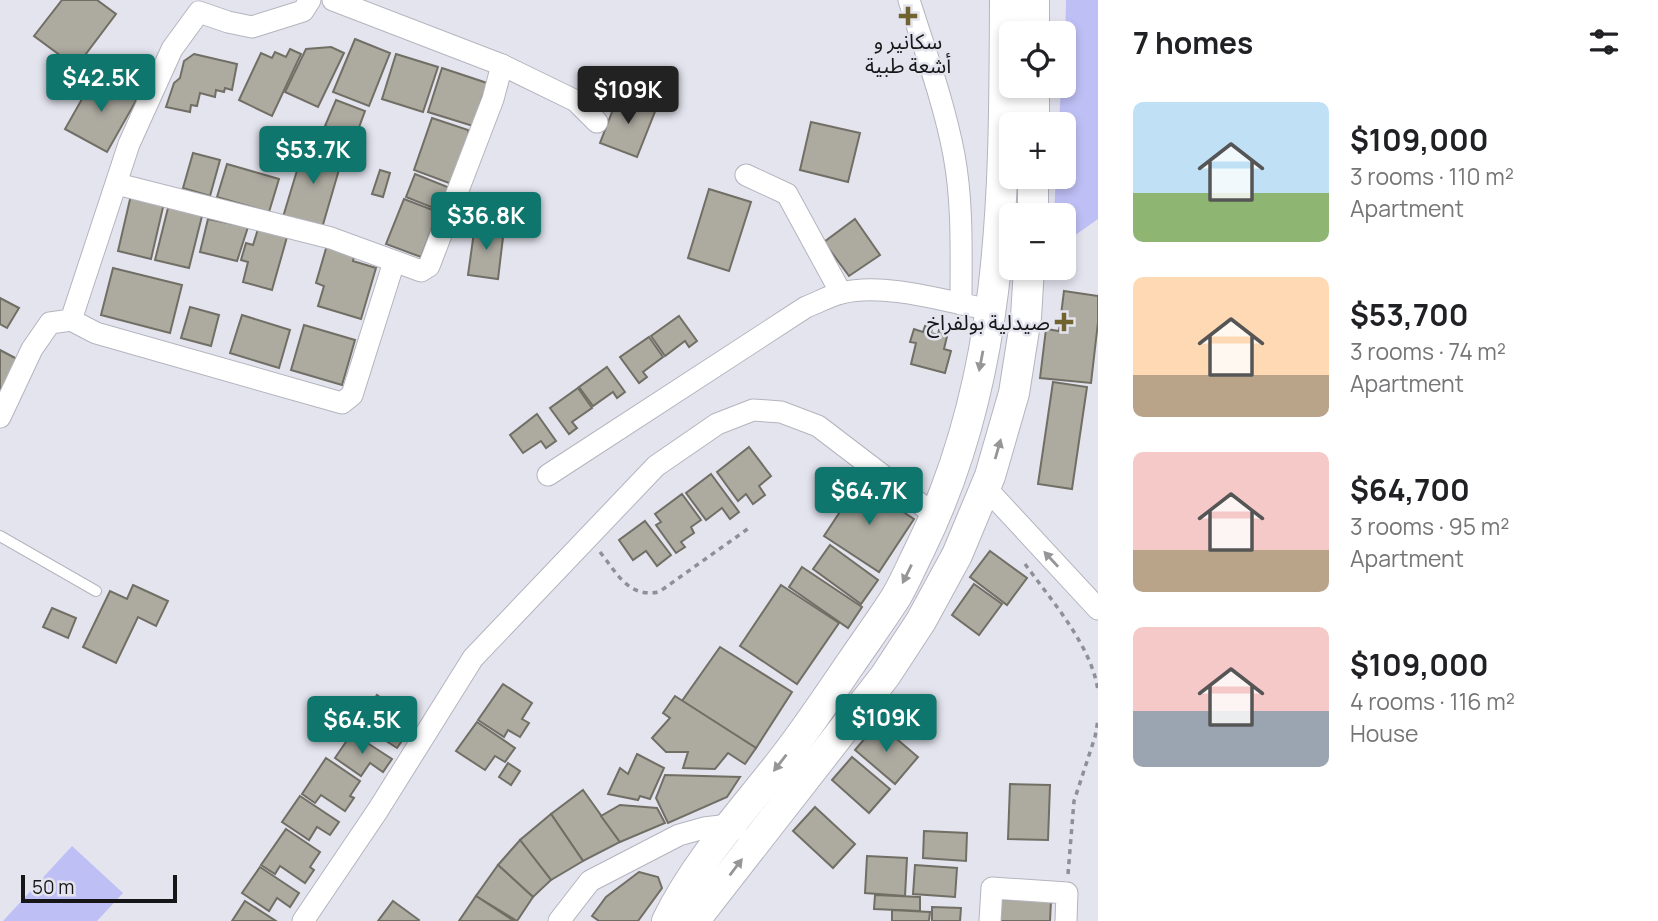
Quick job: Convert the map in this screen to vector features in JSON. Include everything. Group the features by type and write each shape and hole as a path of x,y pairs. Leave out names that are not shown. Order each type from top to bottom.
{"main road":[{"path":"667,921 694,874 729,825 785,758 897,596 936,516 956,466 972,414 991,310 1003,191 1004,0"},
{"path":"1034,0 1034,21"},
{"path":"694,921 878,685 906,643 957,555 985,487 1014,393 1026,317 1028,280"}],"street":[{"path":"71,320 129,144 195,6 228,22 251,27 303,11 310,0"},
{"path":"334,0 502,65 576,101 597,122"},
{"path":"909,0 946,119 954,154 961,219 961,304"},
{"path":"117,184 331,238 421,271 429,266 493,99 502,65"},
{"path":"746,175 787,194 841,293"},
{"path":"0,417 32,349 50,323 71,320 96,333 342,403 352,396 394,262"},
{"path":"548,475 806,307 841,293 864,290 893,291 991,310"},
{"path":"303,921 377,810 472,658 656,466 717,424 752,410 781,412 818,426 936,516"},
{"path":"985,487 1098,609"},
{"path":"559,921 590,881 679,835 729,825 756,840"},
{"path":"990,921 992,888 1067,893 1066,921"}],"lane":[{"path":"0,536 96,592"}],"path":[{"path":"587,537 631,589 645,595 659,592 749,528"},
{"path":"1020,556 1071,628 1096,676 1098,691"},
{"path":"1067,893 1074,801 1098,720"}],"shaded area":[{"path":"1066,0 1098,0 1098,219 1076,235 1076,203 1055,203 1055,189 1076,189 1076,112 1060,112 1060,98 1076,98 1076,21 1066,21"},
{"path":"72,846 123,893 97,921 3,921"}],"building":[{"path":"62,0 97,0 116,14 76,67 34,36"},
{"path":"355,39 390,53 369,106 333,92"},
{"path":"331,47 344,53 318,107 285,92 306,49"},
{"path":"290,49 301,54 272,116 239,100 261,53 272,58 275,52 286,57"},
{"path":"194,54 237,64 232,90 216,90 215,97 200,93 197,106 191,105 190,112 166,107 174,83 180,78 184,61"},
{"path":"396,54 438,67 423,112 382,99"},
{"path":"442,68 487,83 473,126 428,112"},
{"path":"95,76 137,99 107,152 65,129"},
{"path":"619,94 656,109 637,157 600,143"},
{"path":"336,100 365,111 355,138 325,126"},
{"path":"432,118 468,130 470,139 456,181 449,183 414,170"},
{"path":"811,122 860,133 848,182 800,170"},
{"path":"305,144 343,156 322,228 283,217"},
{"path":"193,153 220,160 210,196 183,188"},
{"path":"227,164 279,179 269,212 217,197"},
{"path":"380,170 390,173 383,197 372,194"},
{"path":"415,174 450,188 441,211 406,197"},
{"path":"709,189 751,202 729,271 688,258"},
{"path":"131,195 164,203 151,259 118,251"},
{"path":"404,199 438,212 421,257 386,244"},
{"path":"169,204 203,212 189,268 155,260"},
{"path":"208,219 248,227 237,261 200,252"},
{"path":"855,219 880,255 849,276 824,242"},
{"path":"475,225 504,229 498,279 468,275"},
{"path":"258,229 287,237 272,290 243,282 248,262 241,260 246,243 253,245"},
{"path":"327,245 355,253 353,261 376,268 361,319 318,306 324,286 316,283"},
{"path":"113,268 182,285 170,333 101,315"},
{"path":"1064,291 1098,296 1091,383 1040,378 1046,329 1059,331"},
{"path":"0,298 19,308 7,328 0,324"},
{"path":"190,307 219,315 211,346 181,338"},
{"path":"242,315 290,330 279,368 230,353"},
{"path":"679,316 697,341 689,347 685,341 665,356 651,336"},
{"path":"304,325 355,340 342,385 291,370"},
{"path":"925,326 932,328 931,333 938,335 939,330 948,332 944,349 951,351 945,373 911,364 916,343 910,342 914,329 923,332"},
{"path":"649,337 663,357 643,372 647,377 639,383 620,357"},
{"path":"0,350 19,360 0,398"},
{"path":"607,367 625,392 617,398 613,392 593,406 579,387"},
{"path":"1053,382 1087,387 1072,489 1038,484"},
{"path":"578,388 592,408 572,422 577,428 569,434 550,408"},
{"path":"537,414 556,441 546,448 541,441 523,453 510,435"},
{"path":"749,447 771,476 759,486 765,495 753,504 746,494 738,501 717,472"},
{"path":"711,474 739,512 730,519 722,508 706,520 686,493"},
{"path":"859,483 914,519 879,572 824,536"},
{"path":"682,494 701,520 691,527 694,533 681,542 685,547 676,553 656,525 661,522 655,514"},
{"path":"645,521 671,555 657,566 646,551 633,560 619,540"},
{"path":"830,545 878,580 861,604 813,569"},
{"path":"990,551 1027,578 1007,605 970,577"},
{"path":"802,567 862,607 848,628 789,587"},
{"path":"974,584 1002,604 979,635 952,615"},
{"path":"133,585 168,601 156,626 138,617 116,663 83,647 110,591 127,599"},
{"path":"781,585 839,623 797,684 740,646"},
{"path":"52,608 76,618 68,638 43,627"},
{"path":"720,647 792,692 756,748 682,701"},
{"path":"503,684 532,703 522,719 529,723 520,737 508,730 504,737 478,720"},
{"path":"377,695 412,718 402,732 406,735 397,748 372,732 367,740 353,731"},
{"path":"675,696 756,748 745,764 728,753 715,769 683,768 688,752 666,752 652,738 670,718 663,713"},
{"path":"477,722 515,748 505,762 495,756 485,770 456,751"},
{"path":"878,723 918,757 895,784 855,750"},
{"path":"352,733 392,759 383,772 370,763 361,776 335,758"},
{"path":"637,754 664,768 650,799 640,796 638,800 608,794 620,768 628,774"},
{"path":"852,757 890,789 869,813 832,780"},
{"path":"326,758 360,781 350,796 354,798 345,811 321,795 315,803 302,794"},
{"path":"508,763 520,771 511,785 499,777"},
{"path":"665,775 740,777 727,797 668,823 656,798"},
{"path":"1010,784 1050,785 1048,840 1008,839"},
{"path":"583,790 620,842 583,861 551,814"},
{"path":"300,796 339,822 330,835 317,827 309,840 282,822"},
{"path":"620,805 657,808 665,823 620,842 601,816"},
{"path":"815,807 855,844 833,868 793,831"},
{"path":"551,814 583,861 551,880 520,840"},
{"path":"286,829 320,852 310,867 314,870 305,883 280,866 275,874 261,865"},
{"path":"924,831 967,833 966,861 923,858"},
{"path":"520,840 551,880 533,897 498,865"},
{"path":"867,856 907,858 905,896 865,893"},
{"path":"498,865 533,897 517,921 476,896"},
{"path":"915,865 957,868 955,897 913,894"},
{"path":"260,867 299,893 290,907 277,898 269,911 242,893"},
{"path":"639,872 658,877 662,888 638,921 599,921 592,916 606,897"},
{"path":"875,895 920,897 920,911 874,909"},
{"path":"476,896 514,921 459,921"},
{"path":"999,899 1051,901 1050,921 998,921"},
{"path":"245,901 276,921 232,921"},
{"path":"393,901 419,920 378,921"},
{"path":"932,907 961,908 960,921 932,921"},
{"path":"892,910 930,912 929,921 892,921"}],"place":[{"name":"سكانير و أشعة طبية","path":"908,16"},
{"name":"صيدلية بولفراخ","path":"1064,322"}]}
